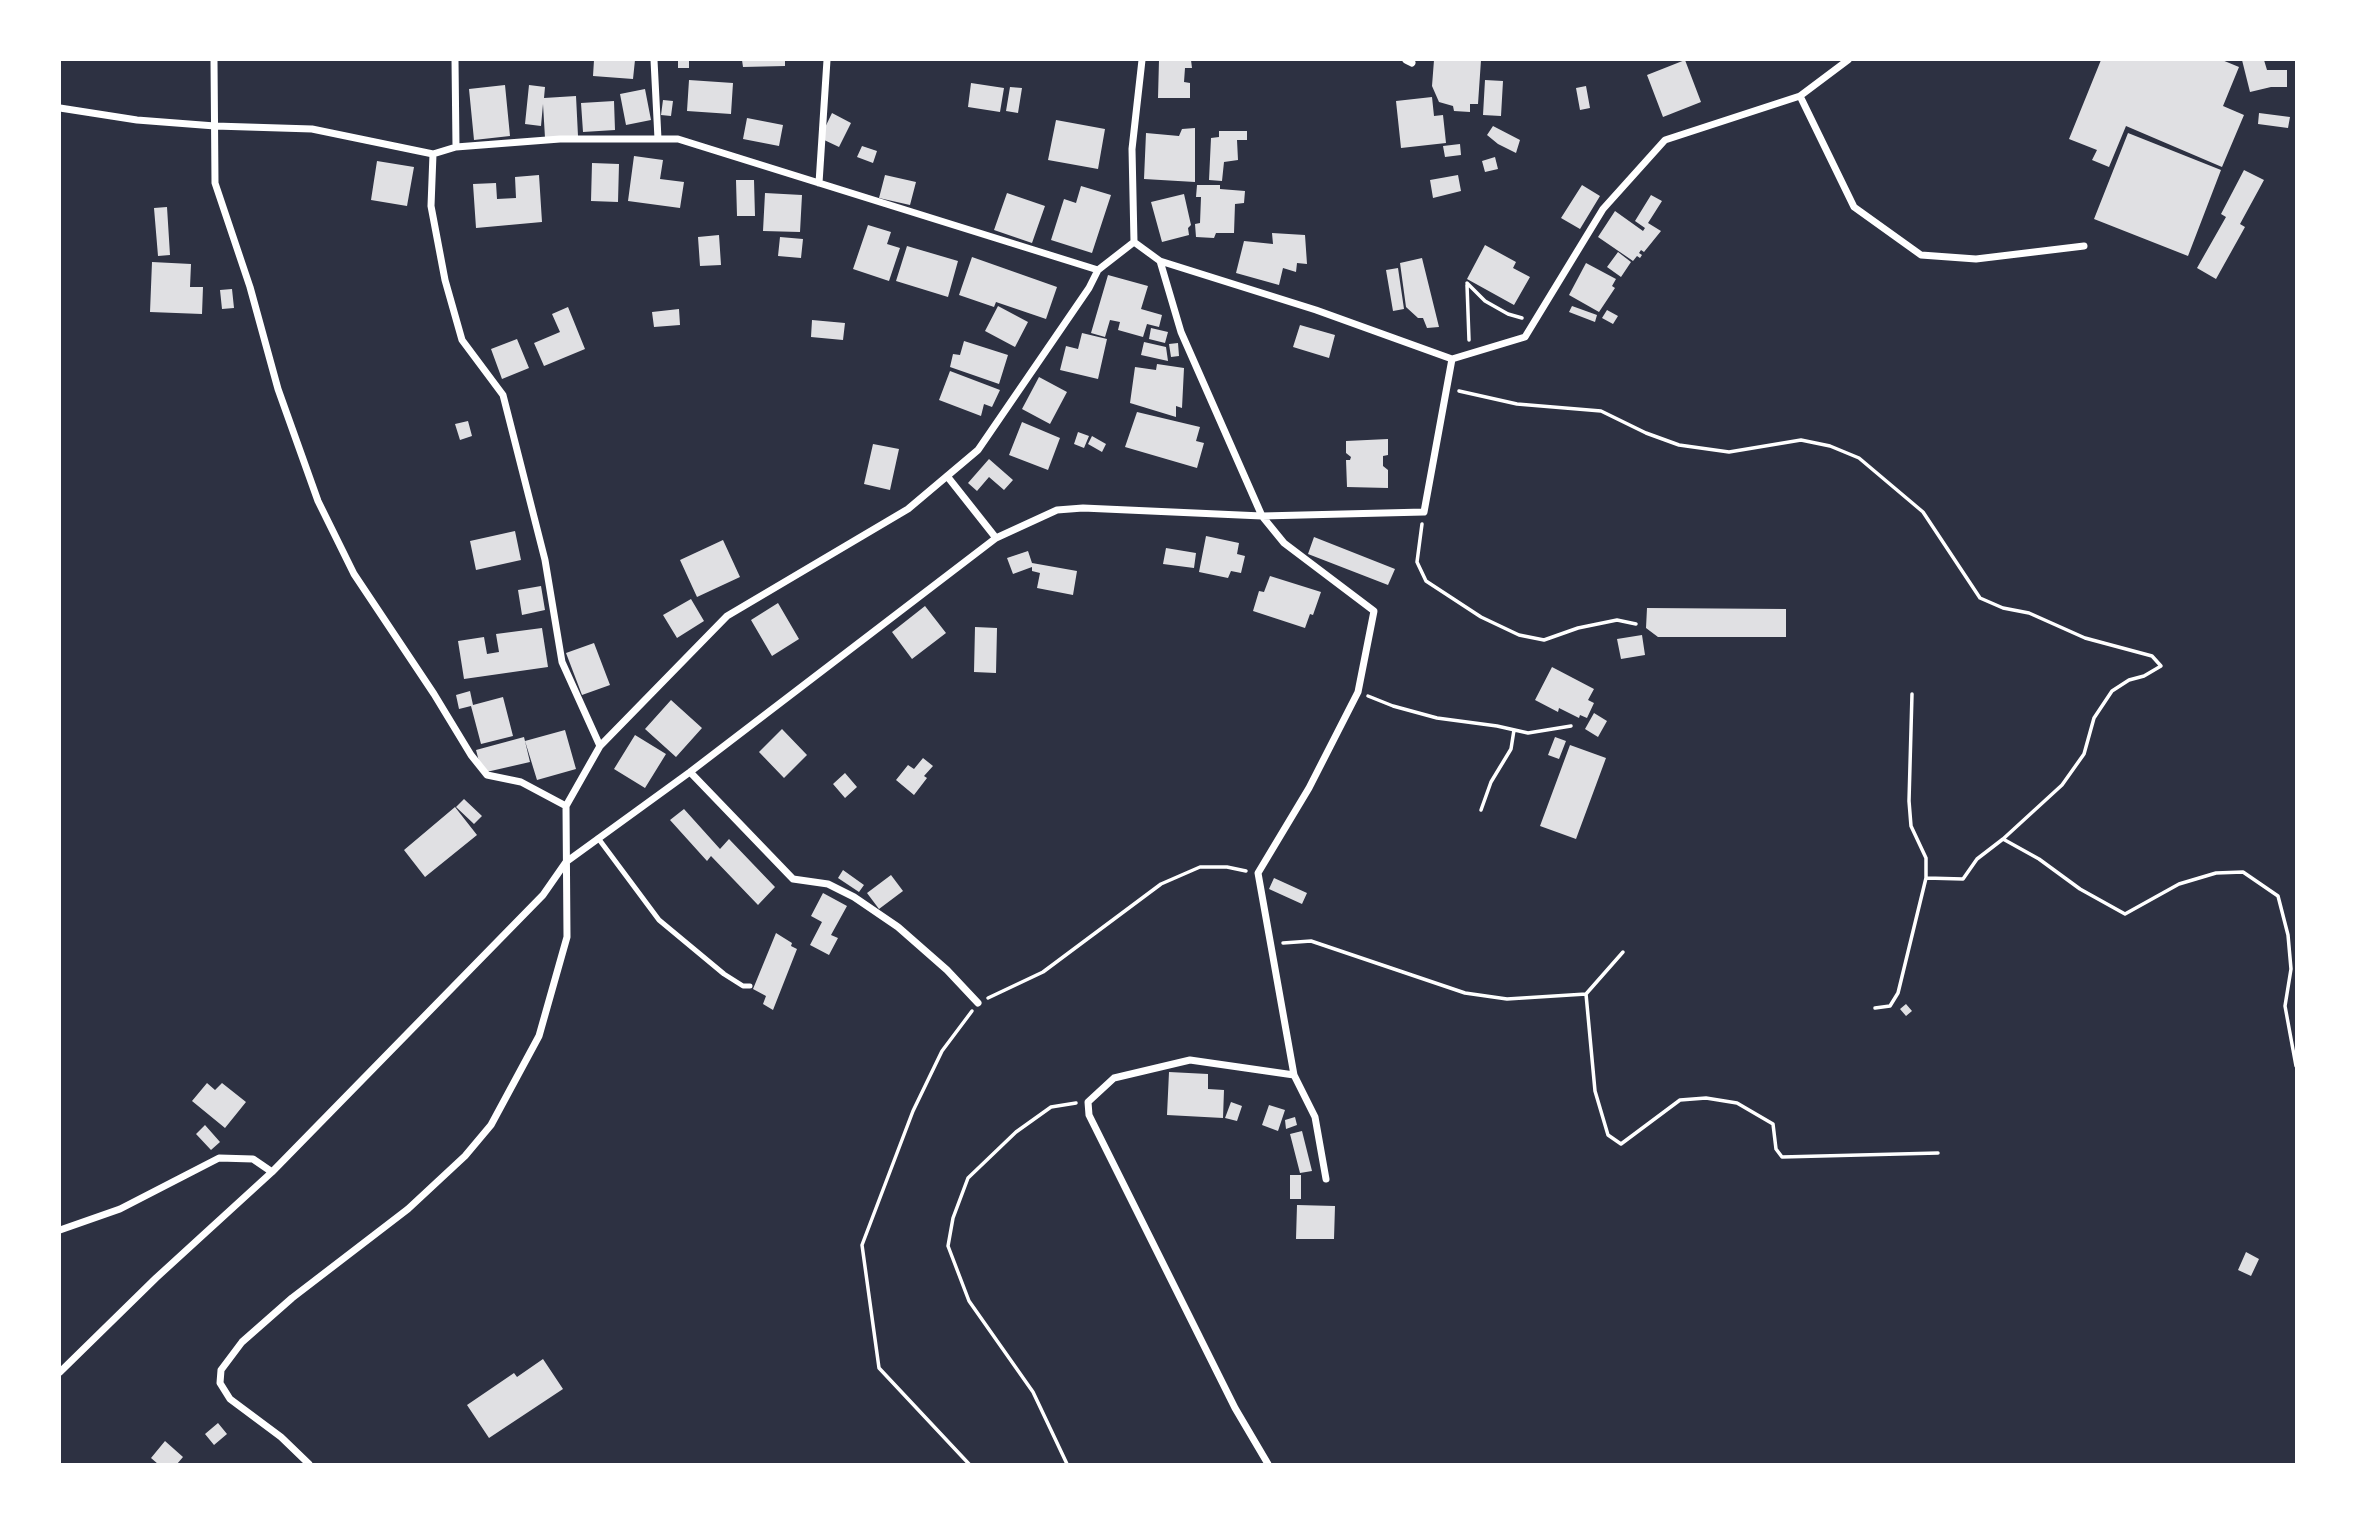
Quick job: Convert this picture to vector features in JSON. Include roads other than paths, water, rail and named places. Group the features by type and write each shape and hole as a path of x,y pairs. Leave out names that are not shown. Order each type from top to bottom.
{"street":[{"path":"214,60 215,183 250,287 278,389 318,501 354,574 471,755 487,775 521,782 566,806"},
{"path":"455,60 456,147"},
{"path":"654,60 658,139"},
{"path":"819,183 827,60"},
{"path":"1133,242 1132,149 1142,60"},
{"path":"1133,242 1160,261 1315,310 1452,359 1525,337 1603,209 1665,140 1800,96 1848,60"},
{"path":"1800,96 1854,207 1921,255 1976,259 2084,246"},
{"path":"60,108 137,120 312,129 433,155 456,147 560,139 678,139 1098,270"},
{"path":"433,155 431,206 445,280 463,340 503,395 545,560 562,662 600,746"},
{"path":"310,1465 282,1437 230,1399 220,1383 220,1370 242,1342 292,1298 408,1209 465,1156 491,1125 540,1036 567,937 566,806 600,746 727,616 908,509 978,450 1089,288 1098,270 1133,242"},
{"path":"1160,261 1181,332 1262,516 1284,543 1374,611 1358,692 1309,788 1258,873 1294,1076 1315,1117 1326,1179"},
{"path":"60,1372 156,1278 272,1172 543,895 566,862 690,772 996,538 1057,510 1083,508 1262,516 1424,512 1452,359"},
{"path":"947,476 996,538"},
{"path":"690,772 755,843 793,879 828,884 854,897 908,936 947,970 978,1003"},
{"path":"1268,1465 1235,1408 1089,1115 1088,1101 1114,1078 1190,1060 1294,1076"},
{"path":"60,1230 120,1209 219,1158 253,1159 272,1172"}],"lane":[{"path":"598,838 659,920 724,974 743,986 750,986"}]}
